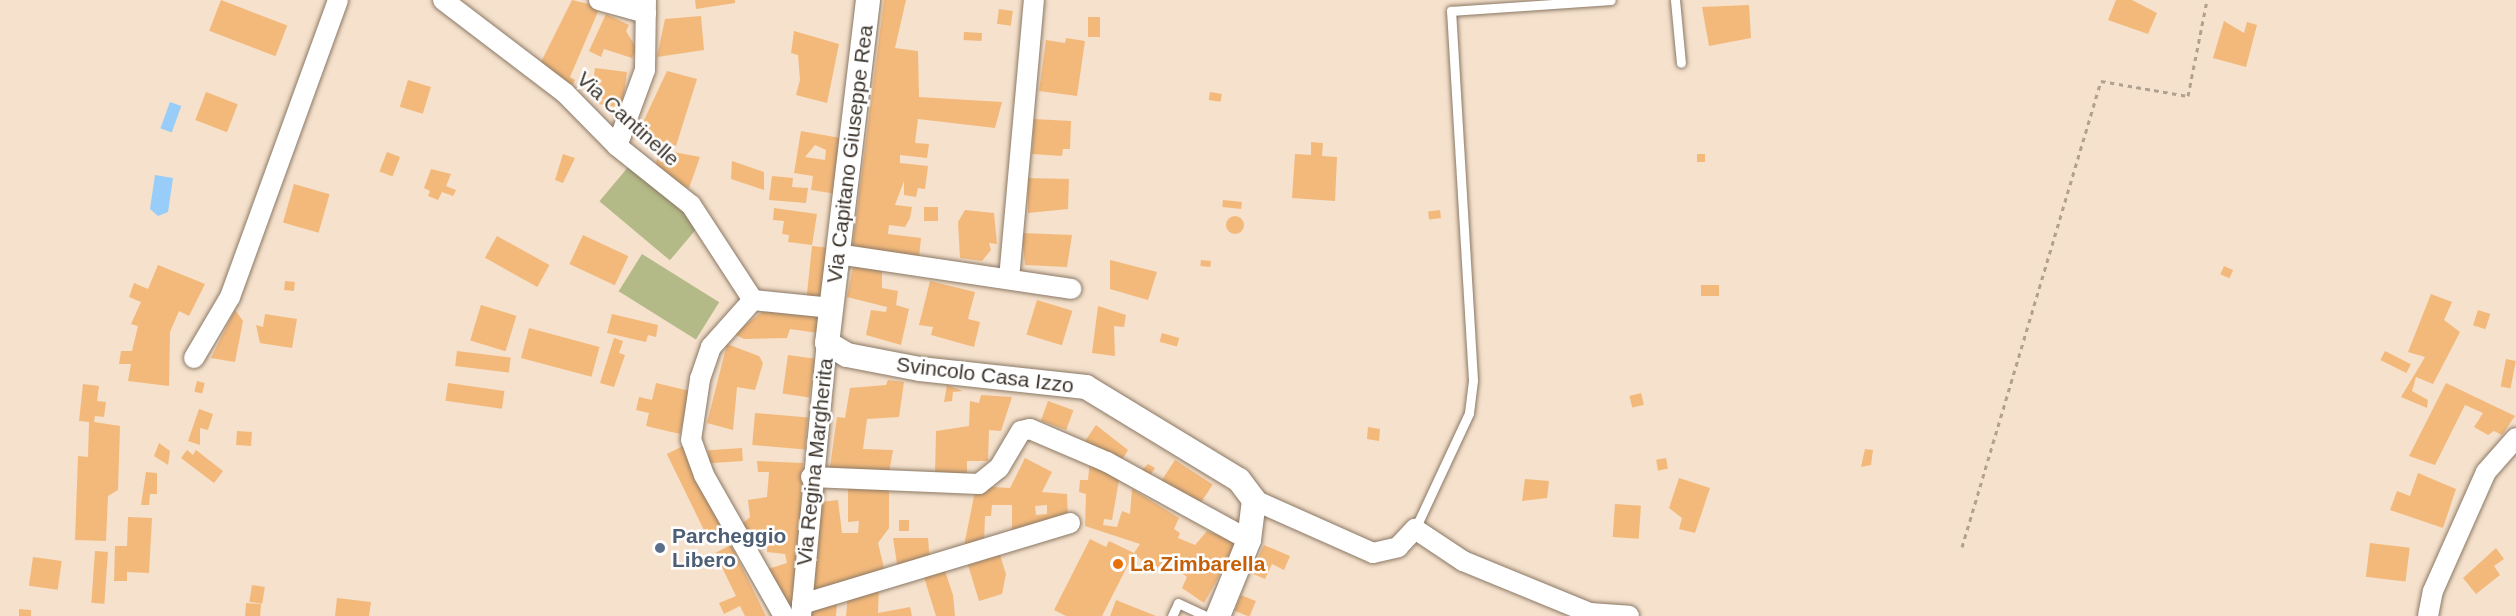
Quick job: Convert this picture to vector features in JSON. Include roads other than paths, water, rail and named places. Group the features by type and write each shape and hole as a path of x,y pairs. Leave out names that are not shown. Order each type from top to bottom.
{"street":[{"path":"194,358 230,297 338,0"},
{"name":"Via Cantinelle","path":"443,0 565,93 617,146 691,205 753,300"},
{"path":"599,0 646,7 645,70 617,146"},
{"name":"Via Capitano Giuseppe Rea","path":"832,308 868,0"},
{"path":"1009,279 1034,0"},
{"path":"838,254 928,272 1009,279 1071,289"},
{"path":"784,616 704,475 691,440 711,347 753,300 832,308"},
{"name":"Via Regina Margherita","path":"802,610 811,477 832,308"},
{"name":"Svincolo Casa Izzo","path":"827,343 847,355 920,369 1086,387 1181,440 1239,480 1254,500"},
{"path":"811,477 979,484 999,468 1021,431 1030,429 1107,462 1249,540"},
{"path":"2428,616 2433,591 2486,472 2516,438"},
{"path":"1218,616 1249,540 1254,500 1373,553 1398,547 1415,529 1463,561 1590,613 1629,616"},
{"path":"802,610 1070,523"}],"lane":[{"path":"1415,529 1469,412 1473,380 1451,11 1611,0"},
{"path":"1675,0 1681,63"},
{"path":"1172,616 1178,603 1206,616"}],"water":[{"path":"170,102 181,106 172,132 160,128"},
{"path":"155,175 173,178 168,212 158,216 150,209"}],"place":[{"name":"Parcheggio Libero","path":"660,548"},
{"name":"La Zimbarella","path":"1118,564"}]}
